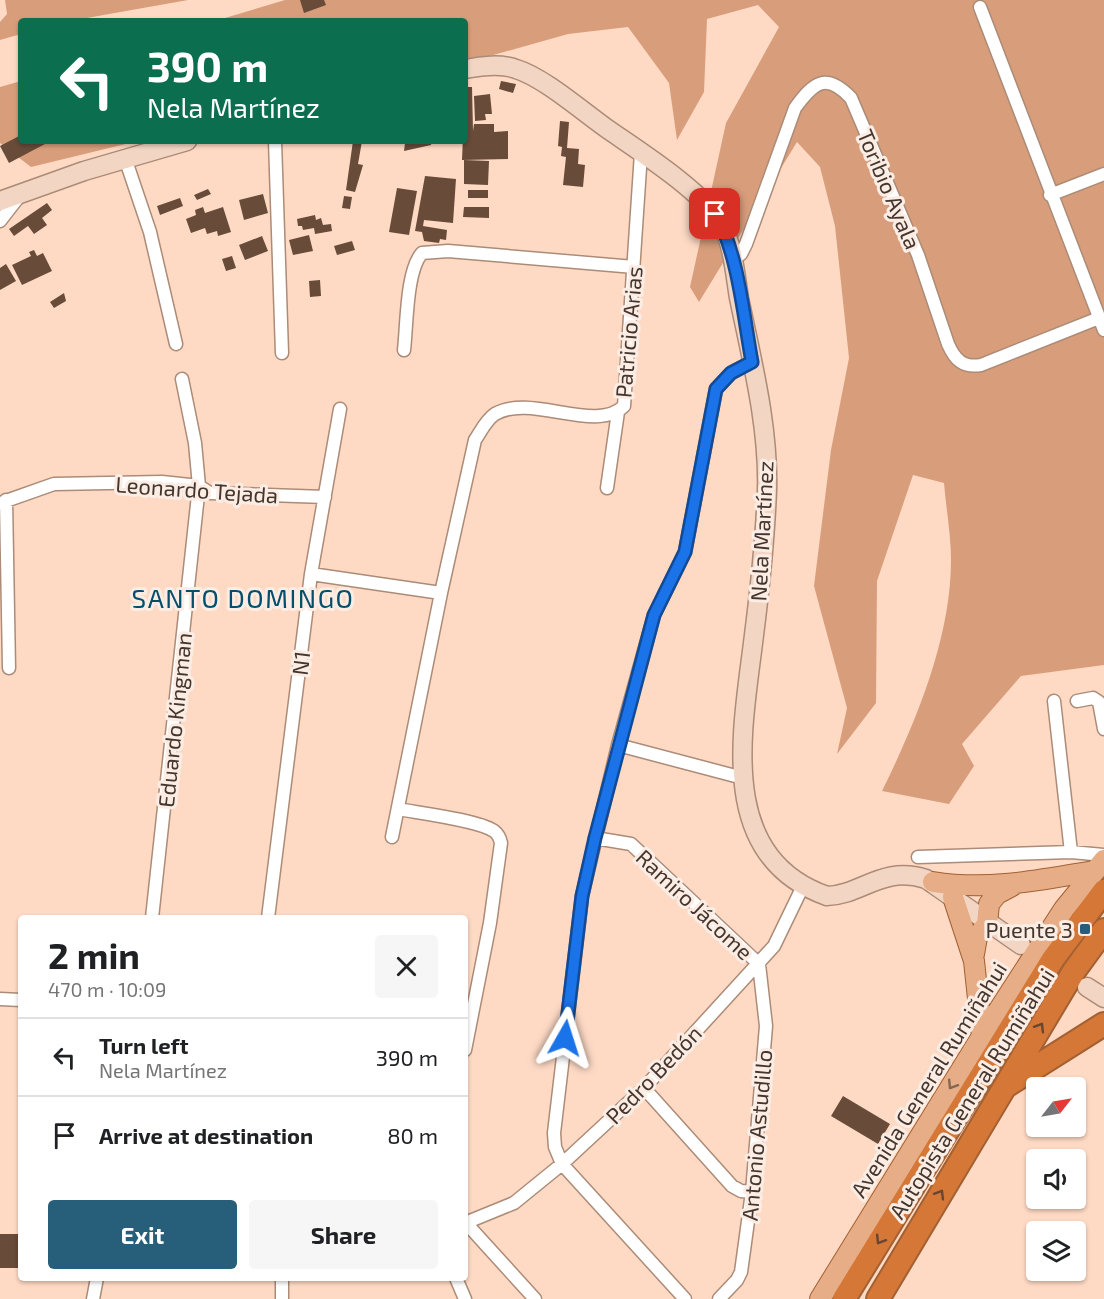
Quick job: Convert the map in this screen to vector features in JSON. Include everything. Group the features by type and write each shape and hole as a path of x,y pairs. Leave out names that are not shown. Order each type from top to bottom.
{"highway":[{"name":"Autopista General Rumiñahui","path":"844,1299 1053,958 1102,869"},
{"name":"Autopista General Rumiñahui","path":"878,1299 1074,971 1104,930"},
{"path":"1003,1088 1104,1024"}],"main road":[{"name":"Nela Martínez","path":"468,69 503,66 527,73 641,153 708,205 723,226 752,362 765,444 767,490 756,621 742,732 743,778 760,843 779,869 803,886 833,896 888,877 918,876 933,882 987,924 1021,945"},
{"path":"0,201 24,190 176,144"},
{"path":"974,961 977,937 987,924 987,913 992,899 1007,887 1102,869"},
{"name":"Avenida General Rumiñahui","path":"820,1299 982,1036 1064,909 1102,869"},
{"path":"933,882 977,887 1020,884"},
{"path":"953,897 974,961 982,1036"},
{"path":"1087,987 1104,998"}],"street":[{"path":"980,7 1050,195 1104,330"},
{"name":"Toribio Ayala","path":"732,260 741,254 746,244 795,108 806,92 821,83 837,84 851,98 918,255 948,344 960,363 970,367 981,365 1099,318"},
{"path":"275,144 282,353"},
{"name":"Patricio Arias","path":"392,837 441,593 475,440 484,425 495,414 511,409 528,408 600,416 618,412 624,406 641,153"},
{"path":"125,158 150,232 176,344"},
{"path":"1050,195 1104,174"},
{"path":"0,221 24,190"},
{"path":"404,350 412,279 416,260 422,253 448,251 634,267"},
{"path":"685,1299 562,1164 555,1147 554,1132 582,896 618,746 654,615 685,552 716,389 731,373 752,362"},
{"name":"Eduardo Kingman","path":"152,915 199,486 195,444 182,379"},
{"name":"N1","path":"268,915 311,574 340,409"},
{"path":"607,488 618,412"},
{"name":"Leonardo Tejada","path":"3,501 54,484 162,482 199,486 210,493 325,497"},
{"path":"3,501 9,668"},
{"path":"311,574 441,593"},
{"path":"1077,701 1093,698 1099,702 1104,729"},
{"path":"1054,701 1071,852"},
{"path":"618,746 743,778"},
{"path":"398,809 477,825 495,832 501,843 490,923 470,1001 468,1021"},
{"name":"Ramiro Jácome","path":"595,838 631,844 759,964"},
{"path":"918,857 1071,852 1102,869"},
{"name":"Pedro Bedón","path":"468,1222 514,1203 562,1164 644,1089 774,946 803,886"},
{"name":"Antonio Astudillo","path":"719,1299 737,1280 741,1272 752,1192 765,1026 759,964"},
{"path":"0,999 18,1000"},
{"path":"644,1089 732,1186 741,1191 752,1192"},
{"path":"468,1225 535,1299"},
{"path":"93,1299 96,1281"},
{"path":"282,1281 282,1299"},
{"path":"457,1281 465,1299"}],"shaded area":[{"path":"5,0 188,0 87,18 18,18 18,35 0,40 0,22 7,14"},
{"path":"285,0 1104,0 1104,665 1021,676 962,744 974,766 949,804 882,791 907,737 929,679 945,619 949,589 951,551 944,483 913,475 877,581 876,703 837,754 847,708 814,586 831,450 849,358 835,226 820,167 797,142 699,302 690,287 726,123 779,27 758,5 707,19 704,92 677,140 669,83 628,27 568,34 468,62 468,18 225,18"},
{"path":"18,82 18,144 126,144 31,167 0,143 0,87"}],"building":[{"path":"300,0 324,0 326,5 304,13"},
{"path":"501,81 516,84 513,93 499,89"},
{"path":"468,87 472,87 473,131 474,124 494,124 494,132 508,131 508,159 462,160 463,144 468,144"},
{"path":"490,94 492,114 485,114 486,120 475,121 474,96"},
{"path":"560,121 569,122 567,148 579,149 578,164 585,165 583,187 563,185 566,157 561,156 562,147 558,146"},
{"path":"18,137 18,144 45,144 9,163 0,146"},
{"path":"353,144 361,144 358,164 363,165 355,192 346,190"},
{"path":"405,144 431,144 431,145 404,151"},
{"path":"464,160 489,161 488,185 464,184"},
{"path":"425,176 456,179 453,223 424,220 423,226 447,230 446,240 440,239 439,243 424,241 422,232 415,231"},
{"path":"397,188 417,191 409,235 389,232"},
{"path":"208,189 211,194 197,200 194,195"},
{"path":"468,190 488,190 488,198 468,198"},
{"path":"263,194 268,213 244,220 239,200"},
{"path":"344,196 352,197 350,209 342,208"},
{"path":"180,198 183,206 160,215 157,206"},
{"path":"47,203 52,210 42,218 47,225 34,234 28,226 14,236 9,229"},
{"path":"203,207 205,213 223,207 231,232 218,236 217,231 207,234 205,228 191,233 186,219 196,215 195,210"},
{"path":"464,207 489,207 489,218 463,217"},
{"path":"315,215 316,220 321,218 323,225 331,224 332,231 315,234 314,228 303,230 302,226 298,226 297,219"},
{"path":"309,235 313,251 293,255 289,240"},
{"path":"262,236 268,251 245,260 239,245"},
{"path":"352,241 355,250 337,255 334,246"},
{"path":"34,250 37,256 43,253 52,271 22,285 12,265 31,256 29,252"},
{"path":"232,256 236,268 226,271 222,259"},
{"path":"6,264 16,281 0,290 0,268"},
{"path":"320,280 321,296 310,297 309,281"},
{"path":"64,293 66,301 54,308 50,302"},
{"path":"843,1096 890,1124 878,1144 831,1116"},
{"path":"0,1234 18,1234 18,1268 0,1268"}],"place":[{"name":"Puente 3","path":"1085,929"}],"district":[{"name":"SANTO DOMINGO","path":"243,597"}],"route":[{"path":"565,1038 582,896 595,838 654,615 685,552 716,389 731,373 752,362 732,260 723,226 715,214"}]}
